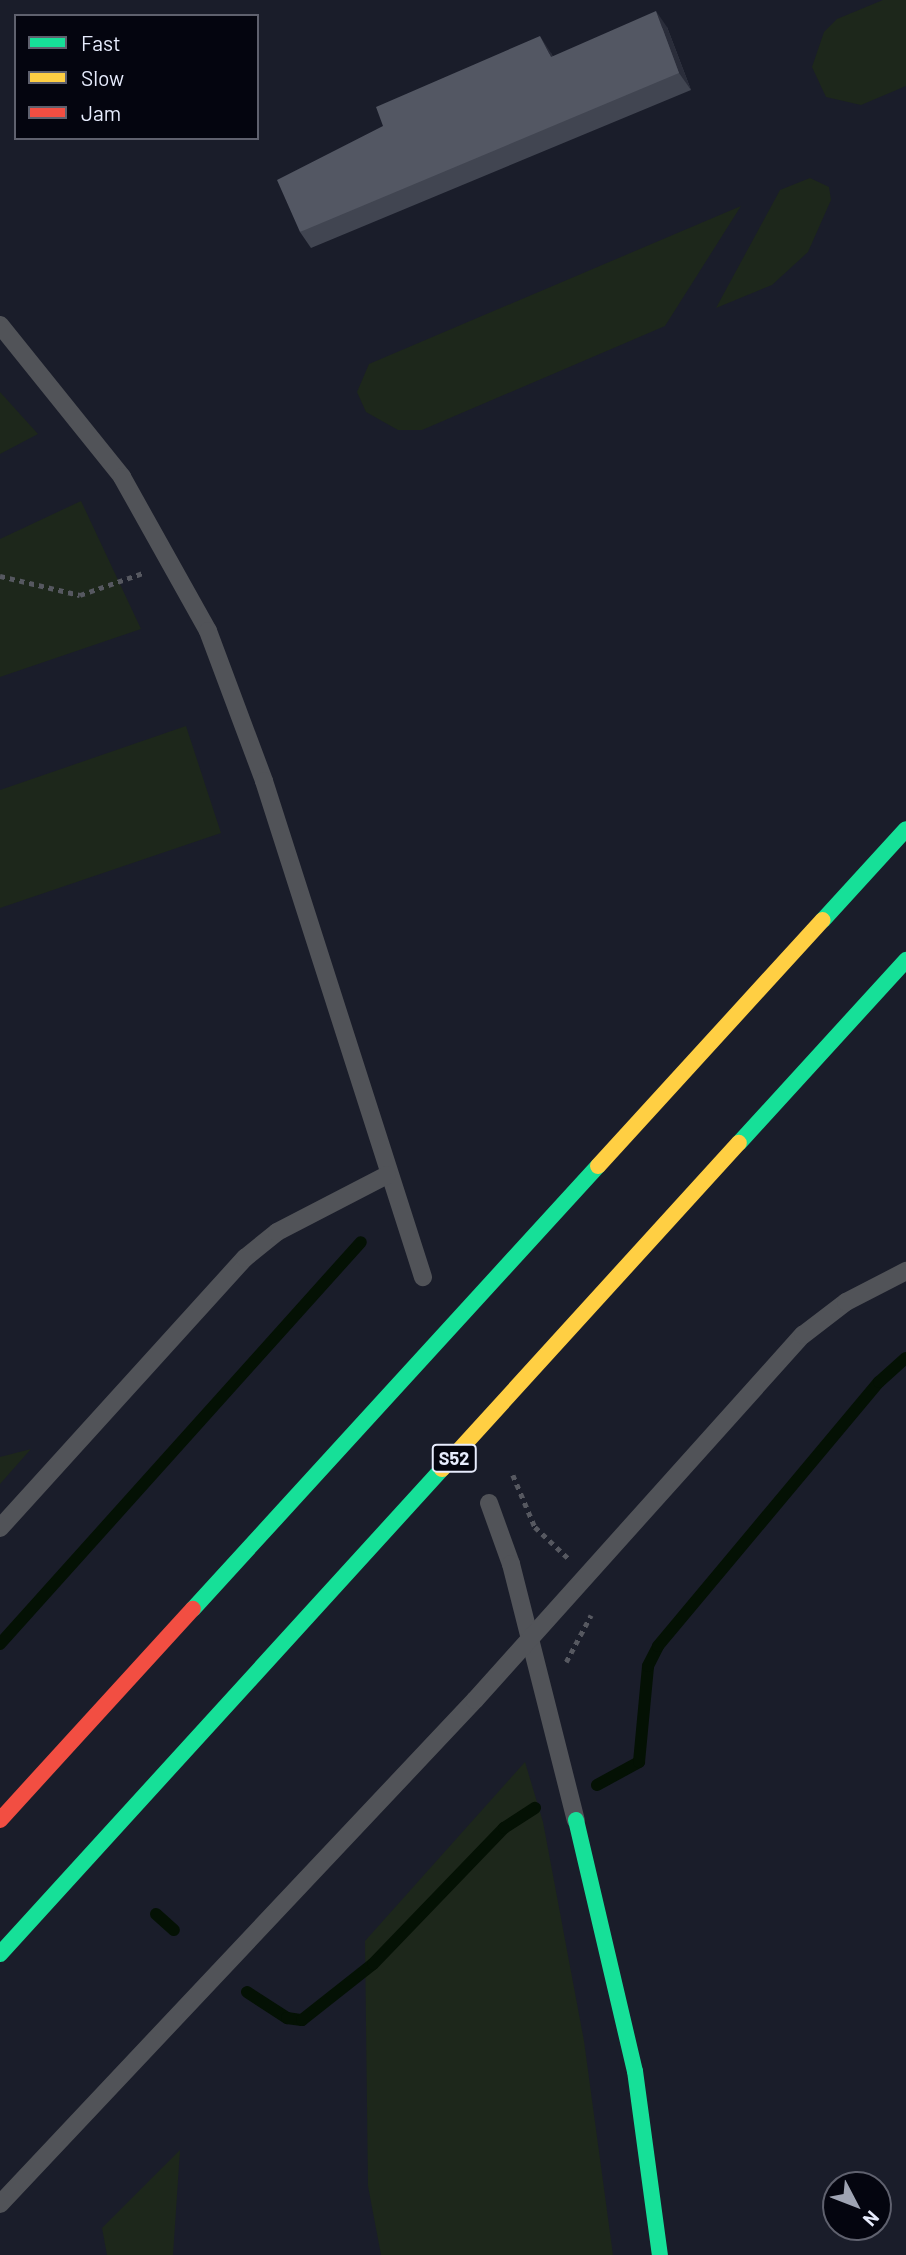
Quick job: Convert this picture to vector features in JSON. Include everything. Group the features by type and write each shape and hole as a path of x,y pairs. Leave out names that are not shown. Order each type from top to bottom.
{"main road":[{"path":"0,1820 906,829"},
{"name":"S52","path":"0,1954 906,960"},
{"path":"576,1820 635,2071 660,2255"}],"lane":[{"path":"0,325 121,477 172,560 208,631 264,780 387,1175 423,1277"},
{"path":"0,1528 245,1258 277,1232 387,1175"},
{"path":"0,2204 531,1636 803,1335 846,1302 906,1272"},
{"path":"489,1503 531,1636 542,1694 576,1820"}],"path":[{"path":"0,576 80,595 172,560"},
{"path":"513,1475 535,1527 570,1561"},
{"path":"542,1694 591,1624 592,1604"}],"green space":[{"path":"883,0 906,0 906,86 861,105 826,97 812,67 824,32 837,19"},
{"path":"810,178 829,187 831,200 808,252 772,285 716,308 780,190"},
{"path":"741,206 665,326 422,430 398,430 366,412 357,392 369,364"},
{"path":"0,392 38,434 0,454"},
{"path":"81,501 141,629 0,677 0,539"},
{"path":"186,726 221,833 0,908 0,790"},
{"path":"31,1449 0,1484 0,1457"},
{"path":"525,1762 543,1822 584,2041 613,2255 381,2255 368,2186 365,1941"},
{"path":"180,2150 173,2255 107,2255 102,2228"}],"building":[{"path":"656,11 679,73 300,232 277,180 383,126 376,107 540,36 551,57"}],"waterway":[{"path":"0,1644 361,1242"},
{"path":"597,1785 639,1762 648,1666 658,1646 879,1382 906,1358"},
{"path":"247,1992 287,2018 302,2020 373,1964 504,1828 535,1808"},
{"path":"156,1914 174,1930"}],"traffic: fast":[{"path":"823,920 906,829"},
{"path":"739,1143 906,960"},
{"path":"193,1609 598,1166"},
{"path":"0,1954 442,1469"},
{"path":"576,1820 635,2071 660,2255"}],"traffic: slow":[{"path":"598,1166 823,920"},
{"path":"442,1469 739,1143"}],"traffic: jam":[{"path":"0,1820 193,1609"}]}
